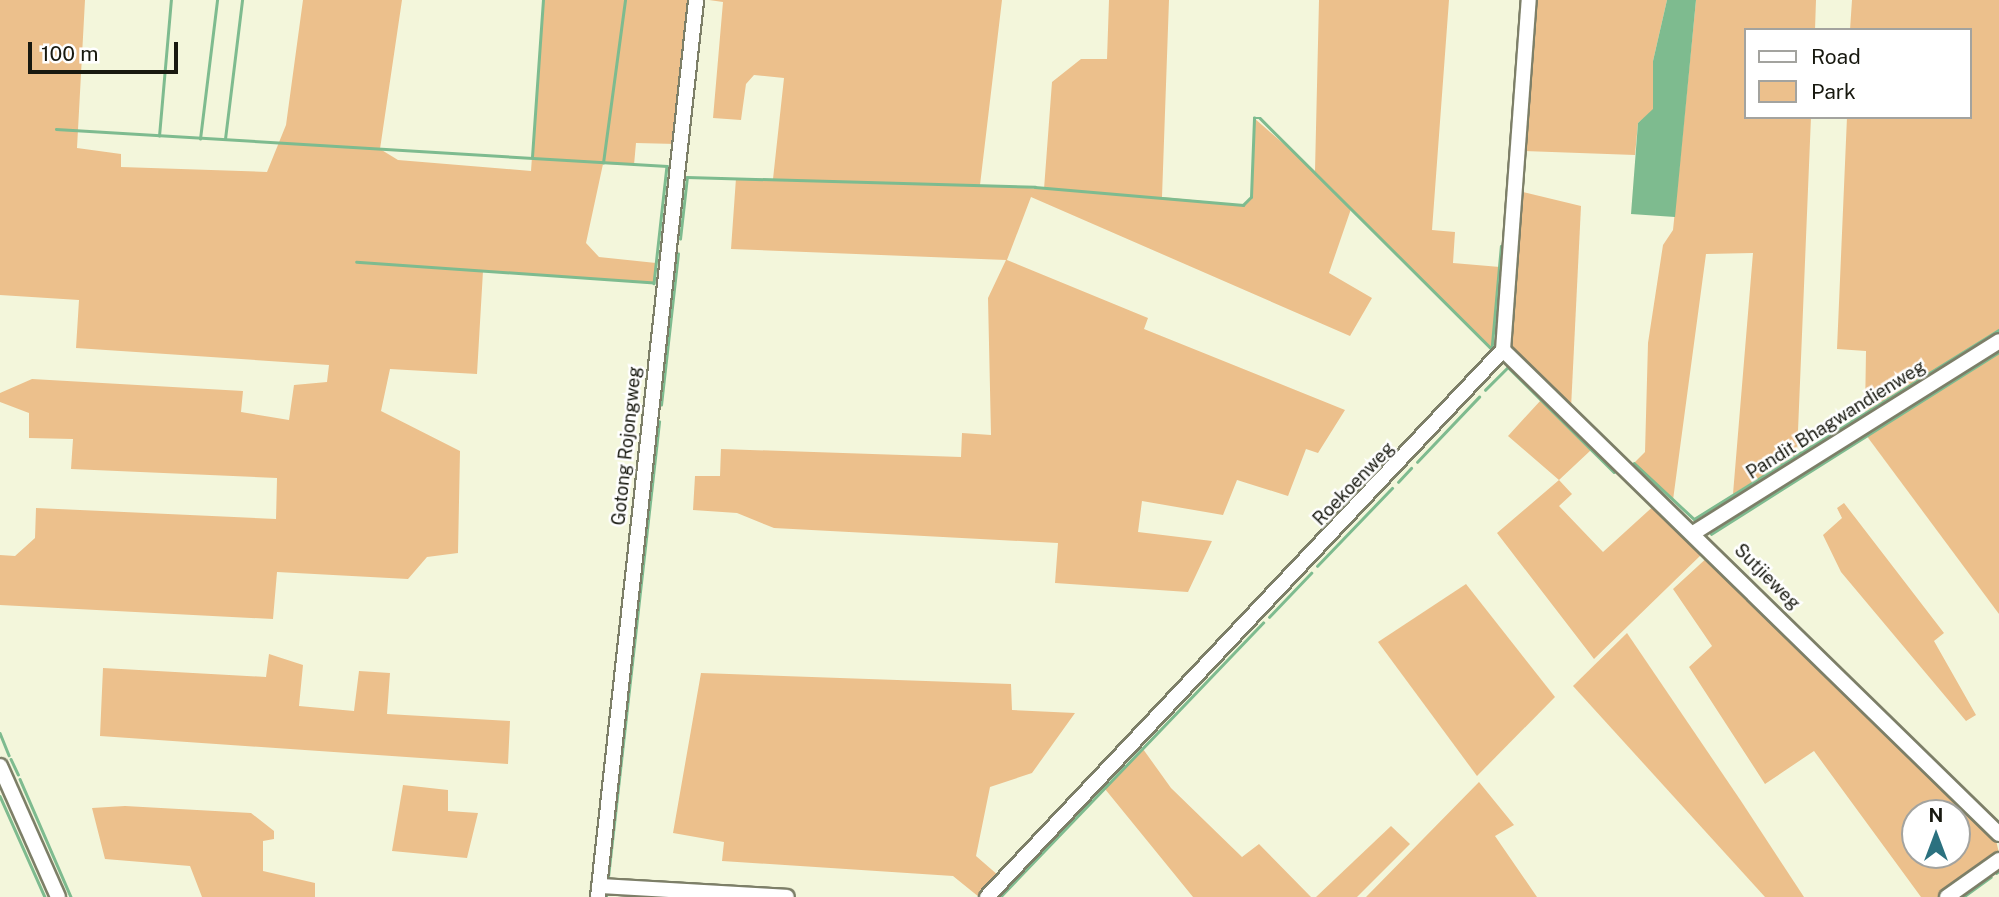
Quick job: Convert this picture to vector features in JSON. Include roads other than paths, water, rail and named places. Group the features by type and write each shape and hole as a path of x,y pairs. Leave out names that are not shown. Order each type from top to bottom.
{"street":[{"name":"Gotong Rojongweg","path":"598,891 696,0"},
{"path":"1503,350 1529,0"},
{"name":"Pandit Bhagwandienweg","path":"1695,532 1999,341"},
{"name":"Sutjieweg","path":"1503,350 1695,532 1999,834"},
{"name":"Roekoenweg","path":"987,897 1503,350"},
{"path":"0,766 58,897"},
{"path":"1947,897 1999,860"},
{"path":"598,891 787,897"}],"waterway":[{"path":"159,136 171,0"},
{"path":"200,139 217,0"},
{"path":"225,139 242,0"},
{"path":"532,157 543,0"},
{"path":"603,163 625,0"},
{"path":"680,239 687,177 1035,187 1243,205 1251,197 1254,118 1260,118 1492,349"},
{"path":"56,129 667,166 654,283 357,262"},
{"path":"1491,355 1501,246"},
{"path":"661,405 678,254"},
{"path":"1634,463 1694,519 1999,330"},
{"path":"1711,534 1999,352"},
{"path":"1485,390 1508,367 1614,472"},
{"path":"1417,462 1479,397"},
{"path":"608,877 659,422"},
{"path":"1398,482 1411,468"},
{"path":"1317,566 1392,488"},
{"path":"1269,617 1311,573"},
{"path":"1000,897 1263,623"},
{"path":"0,733 9,755"},
{"path":"11,759 18,774"},
{"path":"20,779 71,897"},
{"path":"0,796 45,897"},
{"path":"1963,897 1991,877"}]}
